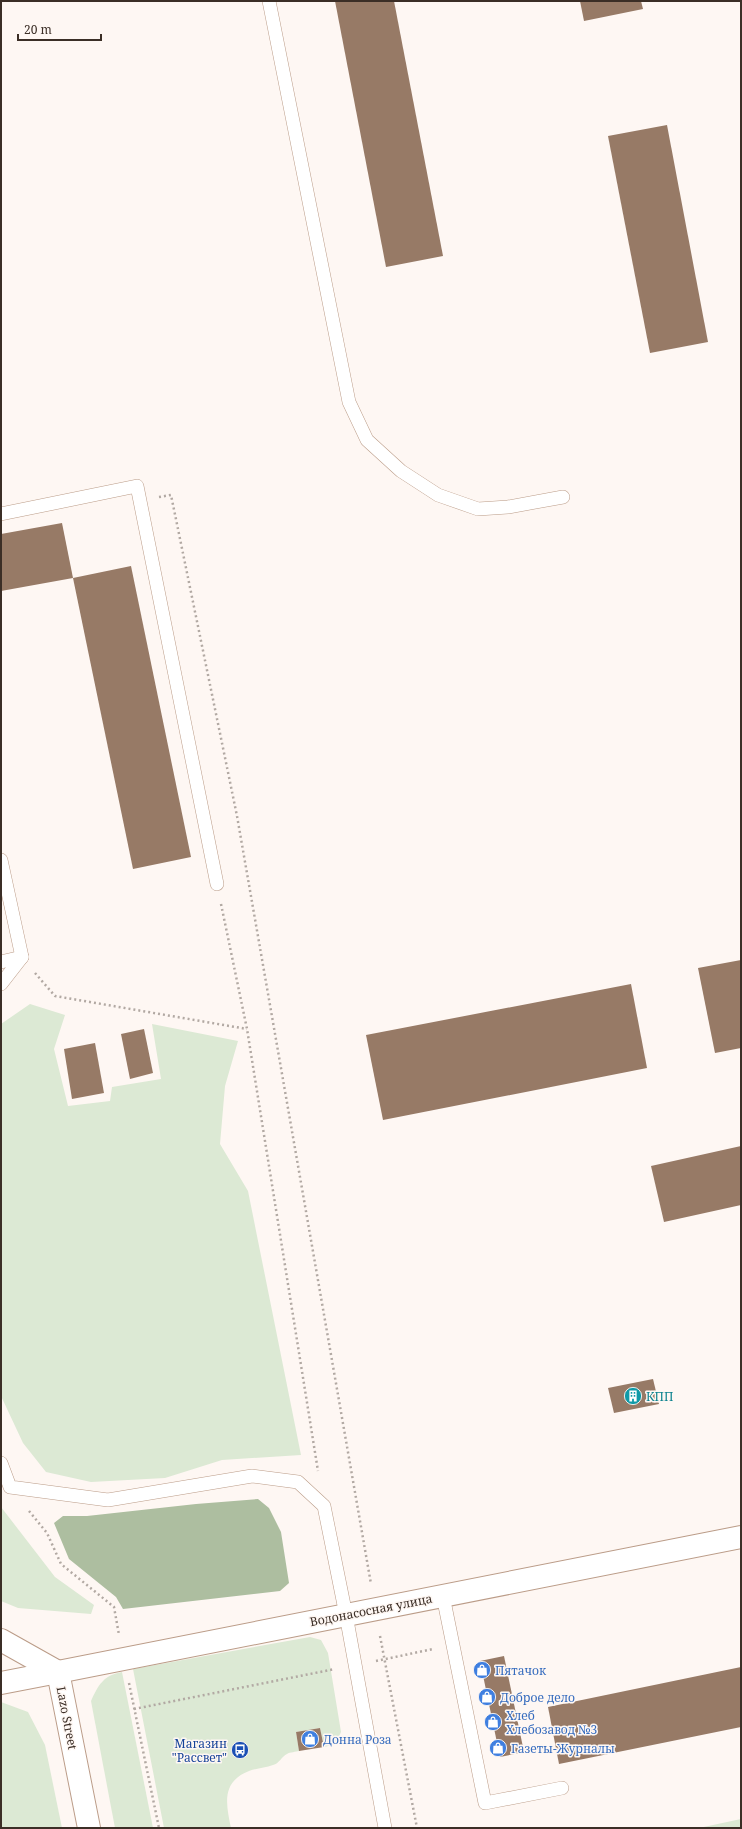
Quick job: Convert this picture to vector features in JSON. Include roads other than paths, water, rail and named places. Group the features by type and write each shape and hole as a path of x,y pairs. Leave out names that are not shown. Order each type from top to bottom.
{"street":[{"name":"Водонасосная улица","path":"1,1683 741,1537"},
{"name":"Lazo Street","path":"1,1640 58,1672 89,1828"}],"lane":[{"path":"269,1 349,402 367,440 401,470 438,495 478,509 508,507 563,497"},
{"path":"1,514 137,486 217,884"},
{"path":"1,860 22,957"},
{"path":"1,962 22,957"},
{"path":"1,984 22,957"},
{"path":"1,1463 10,1487 108,1500 252,1476 298,1482 324,1506 356,1665 385,1828"},
{"path":"443,1596 485,1803 562,1788"}],"place":[{"name":"КПП","path":"633,1396"},
{"name":"Пятачок","path":"482,1670"},
{"name":"Доброе дело","path":"487,1697"},
{"name":"Хлеб Хлебозавод №3","path":"493,1722"},
{"name":"Донна Роза","path":"310,1739"},
{"name":"Газеты-Журналы","path":"498,1748"},
{"name":"Магазин \"Рассвет\"","path":"240,1750"}]}
